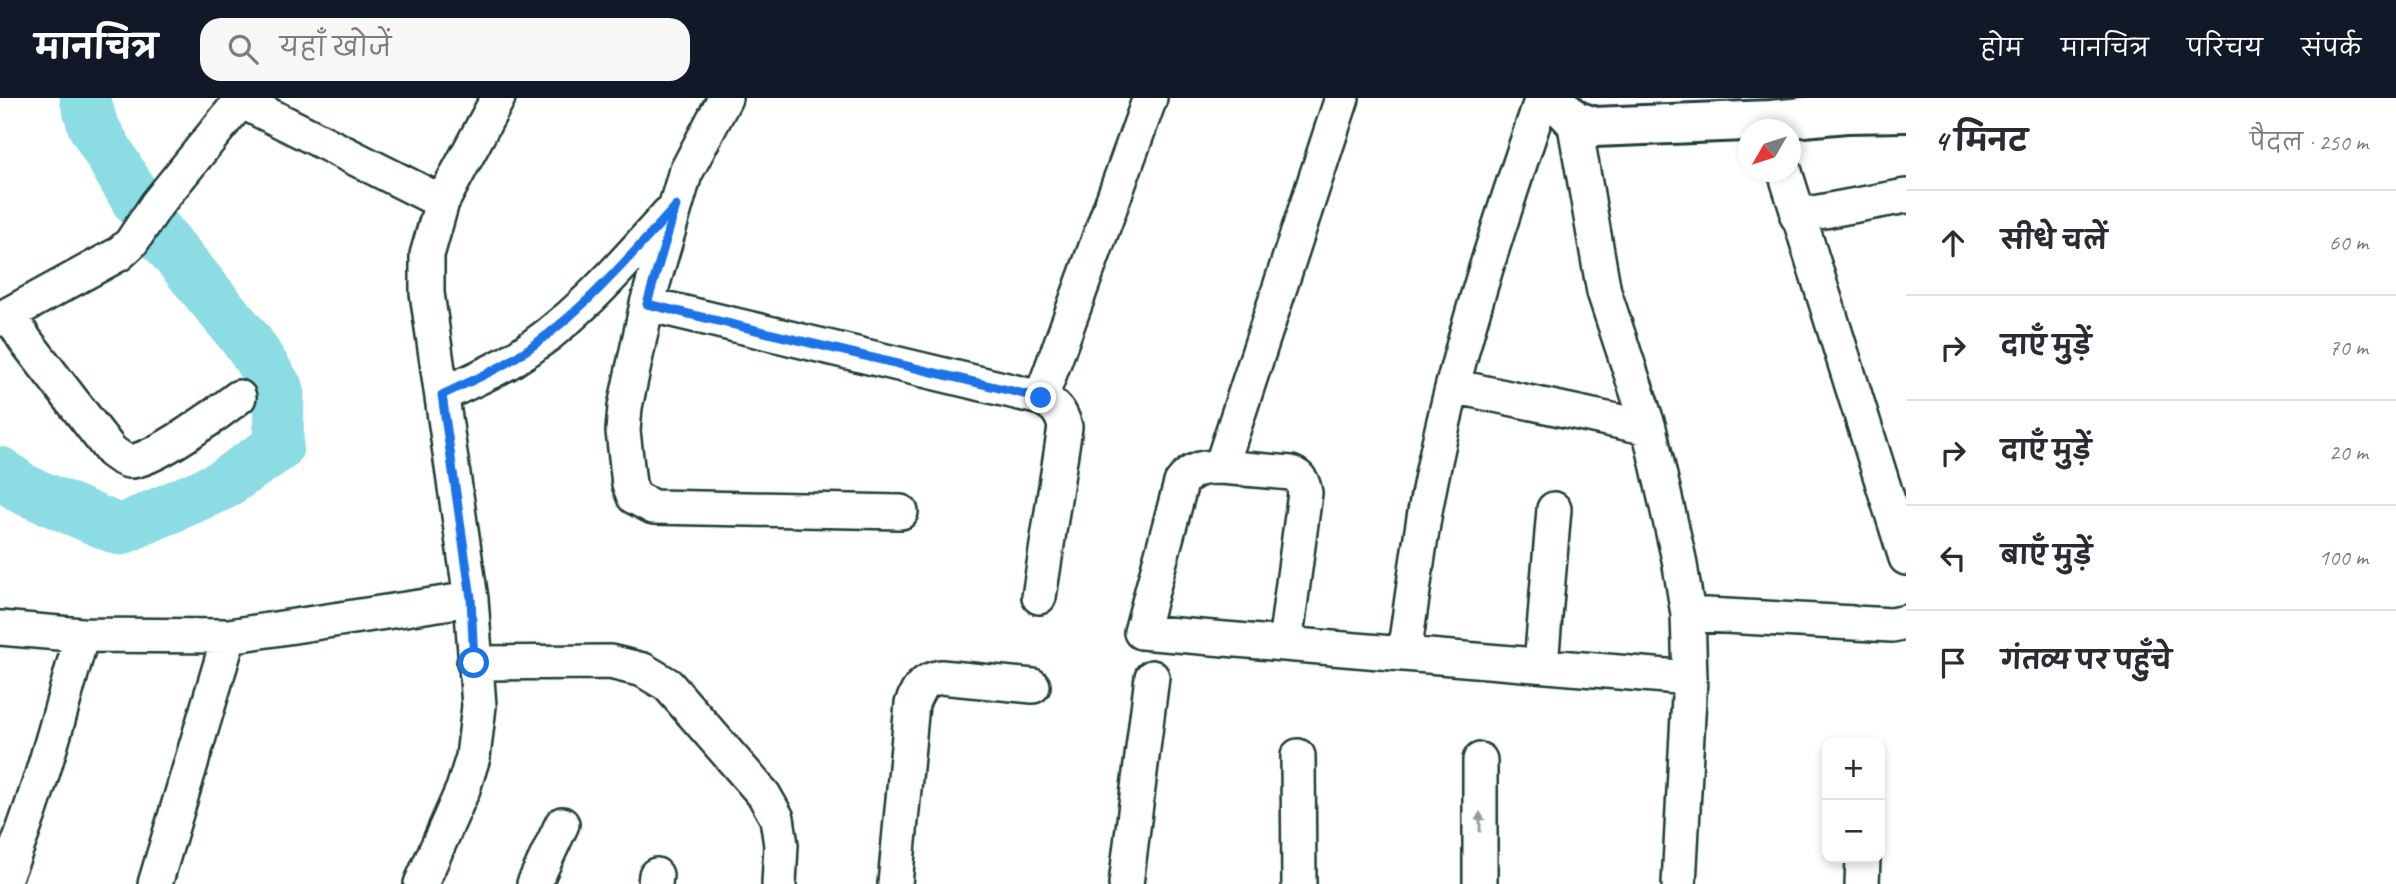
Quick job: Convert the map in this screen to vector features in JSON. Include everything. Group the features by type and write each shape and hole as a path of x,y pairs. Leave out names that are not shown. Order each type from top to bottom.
{"street":[{"path":"421,884 463,789 473,757 479,706 471,598 427,280 428,255 443,202 498,98"},
{"path":"725,98 685,174 647,304 625,407 623,431 629,484 634,497 653,507 901,512"},
{"path":"1041,398 1150,98"},
{"path":"1221,467 1342,98"},
{"path":"1404,654 1425,510 1453,386 1501,217 1542,98"},
{"path":"239,397 204,423 161,449 141,459 130,461 111,451 5,316 119,254 131,243 157,204 242,100 443,202"},
{"path":"1563,109 1594,127 1738,125"},
{"path":"1563,109 1604,292 1649,428 1679,559 1688,614 1689,678 1679,884"},
{"path":"1801,120 1846,113 1906,111"},
{"path":"1788,182 1906,558"},
{"path":"1797,216 1906,197"},
{"path":"442,395 509,362 552,332 596,295 676,206"},
{"path":"647,304 1041,398 1055,404 1065,427 1039,597"},
{"path":"1453,386 1649,428"},
{"path":"1286,644 1304,482 1291,473 1221,467 1198,468 1187,474 1181,483 1142,632 1689,678"},
{"path":"1541,666 1554,509"},
{"path":"0,628 82,635 229,636 471,598"},
{"path":"1688,614 1892,625 1906,622"},
{"path":"2,884 19,846 47,760 82,635"},
{"path":"155,884 229,636"},
{"path":"474,663 610,662 643,670 668,685 764,795 777,818 781,845 779,884"},
{"path":"895,884 912,704 917,689 927,679 941,677 1033,686"},
{"path":"1126,884 1152,677"},
{"path":"1298,756 1299,884"},
{"path":"1480,760 1480,884"},
{"path":"534,884 562,824"},
{"path":"1862,884 1863,863"}],"waterway":[{"path":"85,98 93,126 137,201"},
{"path":"0,472 23,489 120,530 220,486 278,447 279,391 248,342 153,226"}],"route":[{"path":"474,663 471,598 442,395 509,362 552,332 596,295 676,206 647,304 1041,398"}]}
